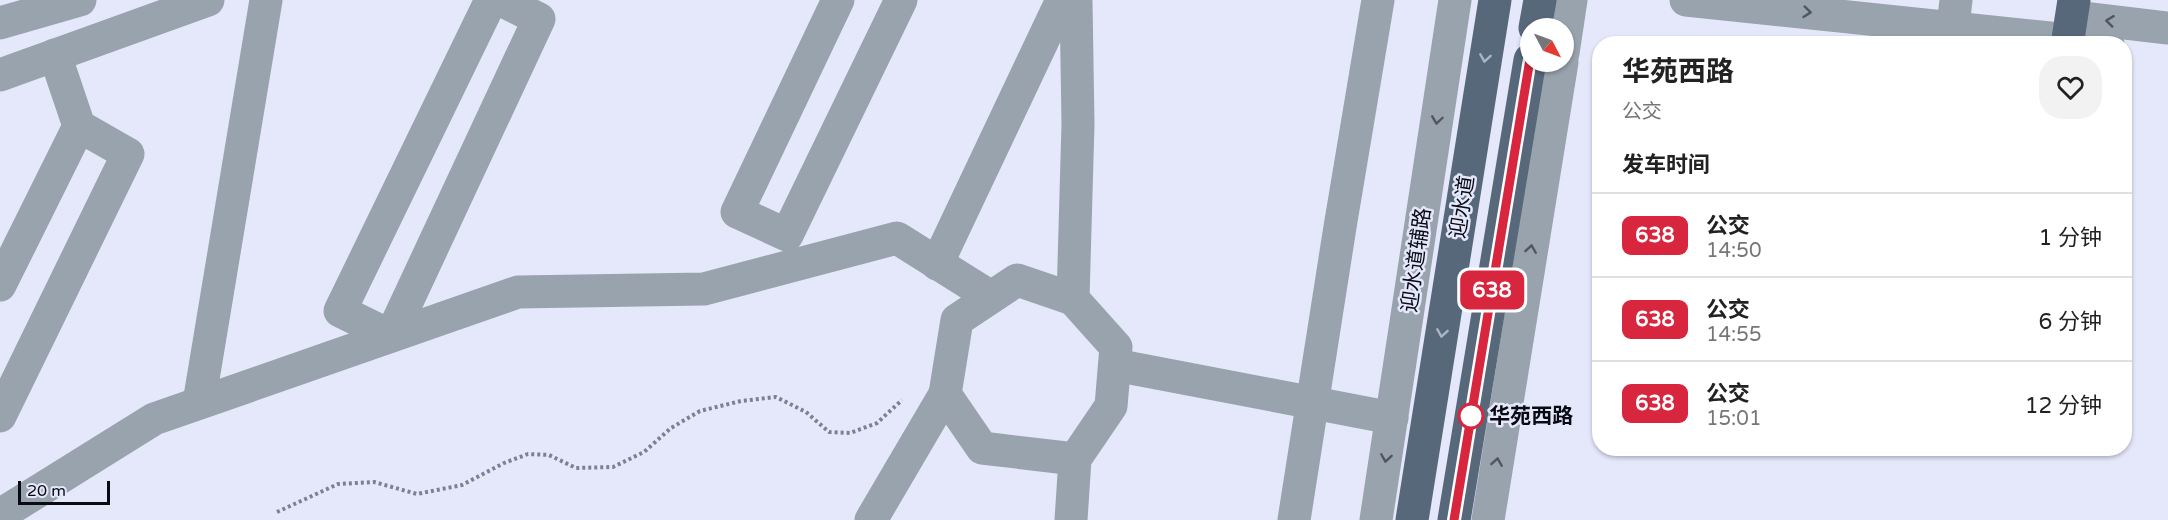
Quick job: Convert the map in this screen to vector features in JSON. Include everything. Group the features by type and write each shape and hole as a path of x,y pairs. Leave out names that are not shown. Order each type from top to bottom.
{"main road":[{"name":"迎水道","path":"1412,520 1495,0"},
{"path":"1537,18 1540,0"},
{"name":"迎水道","path":"1454,520 1528,72"}],"street":[{"path":"0,23 80,0"},
{"path":"0,75 208,0"},
{"path":"199,403 266,0"},
{"path":"391,336 340,310 491,0"},
{"path":"391,336 539,19 501,0"},
{"path":"791,250 737,212 838,0"},
{"path":"791,250 901,0"},
{"path":"937,264 1062,0"},
{"path":"1073,299 1078,124 1076,0"},
{"path":"1294,520 1378,0"},
{"name":"迎水道辅路","path":"1376,520 1455,0"},
{"path":"1569,18 1572,0"},
{"path":"1686,0 1954,11 2168,28"},
{"path":"1903,0 1954,11"},
{"path":"2071,19 2096,36"},
{"path":"2132,46 2168,50"},
{"path":"0,416 128,154 79,126 55,55"},
{"path":"1488,520 1560,72"},
{"path":"0,285 79,126"},
{"path":"0,515 154,419 518,292 704,289 791,250 897,238 991,297"},
{"path":"872,520 945,394 957,320 1017,280 1073,299 1116,347 1111,406 1075,459 1071,520"},
{"path":"1114,365 1392,418"},
{"path":"945,394 982,448 1075,459"}],"path":[{"path":"277,512 338,484 374,482 417,494 462,485 504,463 528,454 549,455 576,468 613,467 644,452 671,428 700,411 741,401 776,397 806,412 829,432 850,433 877,423 910,392"}],"bus line":[{"name":"638","path":"1454,520 1528,72"}],"place":[{"name":"华苑西路","path":"1471,416"}]}
